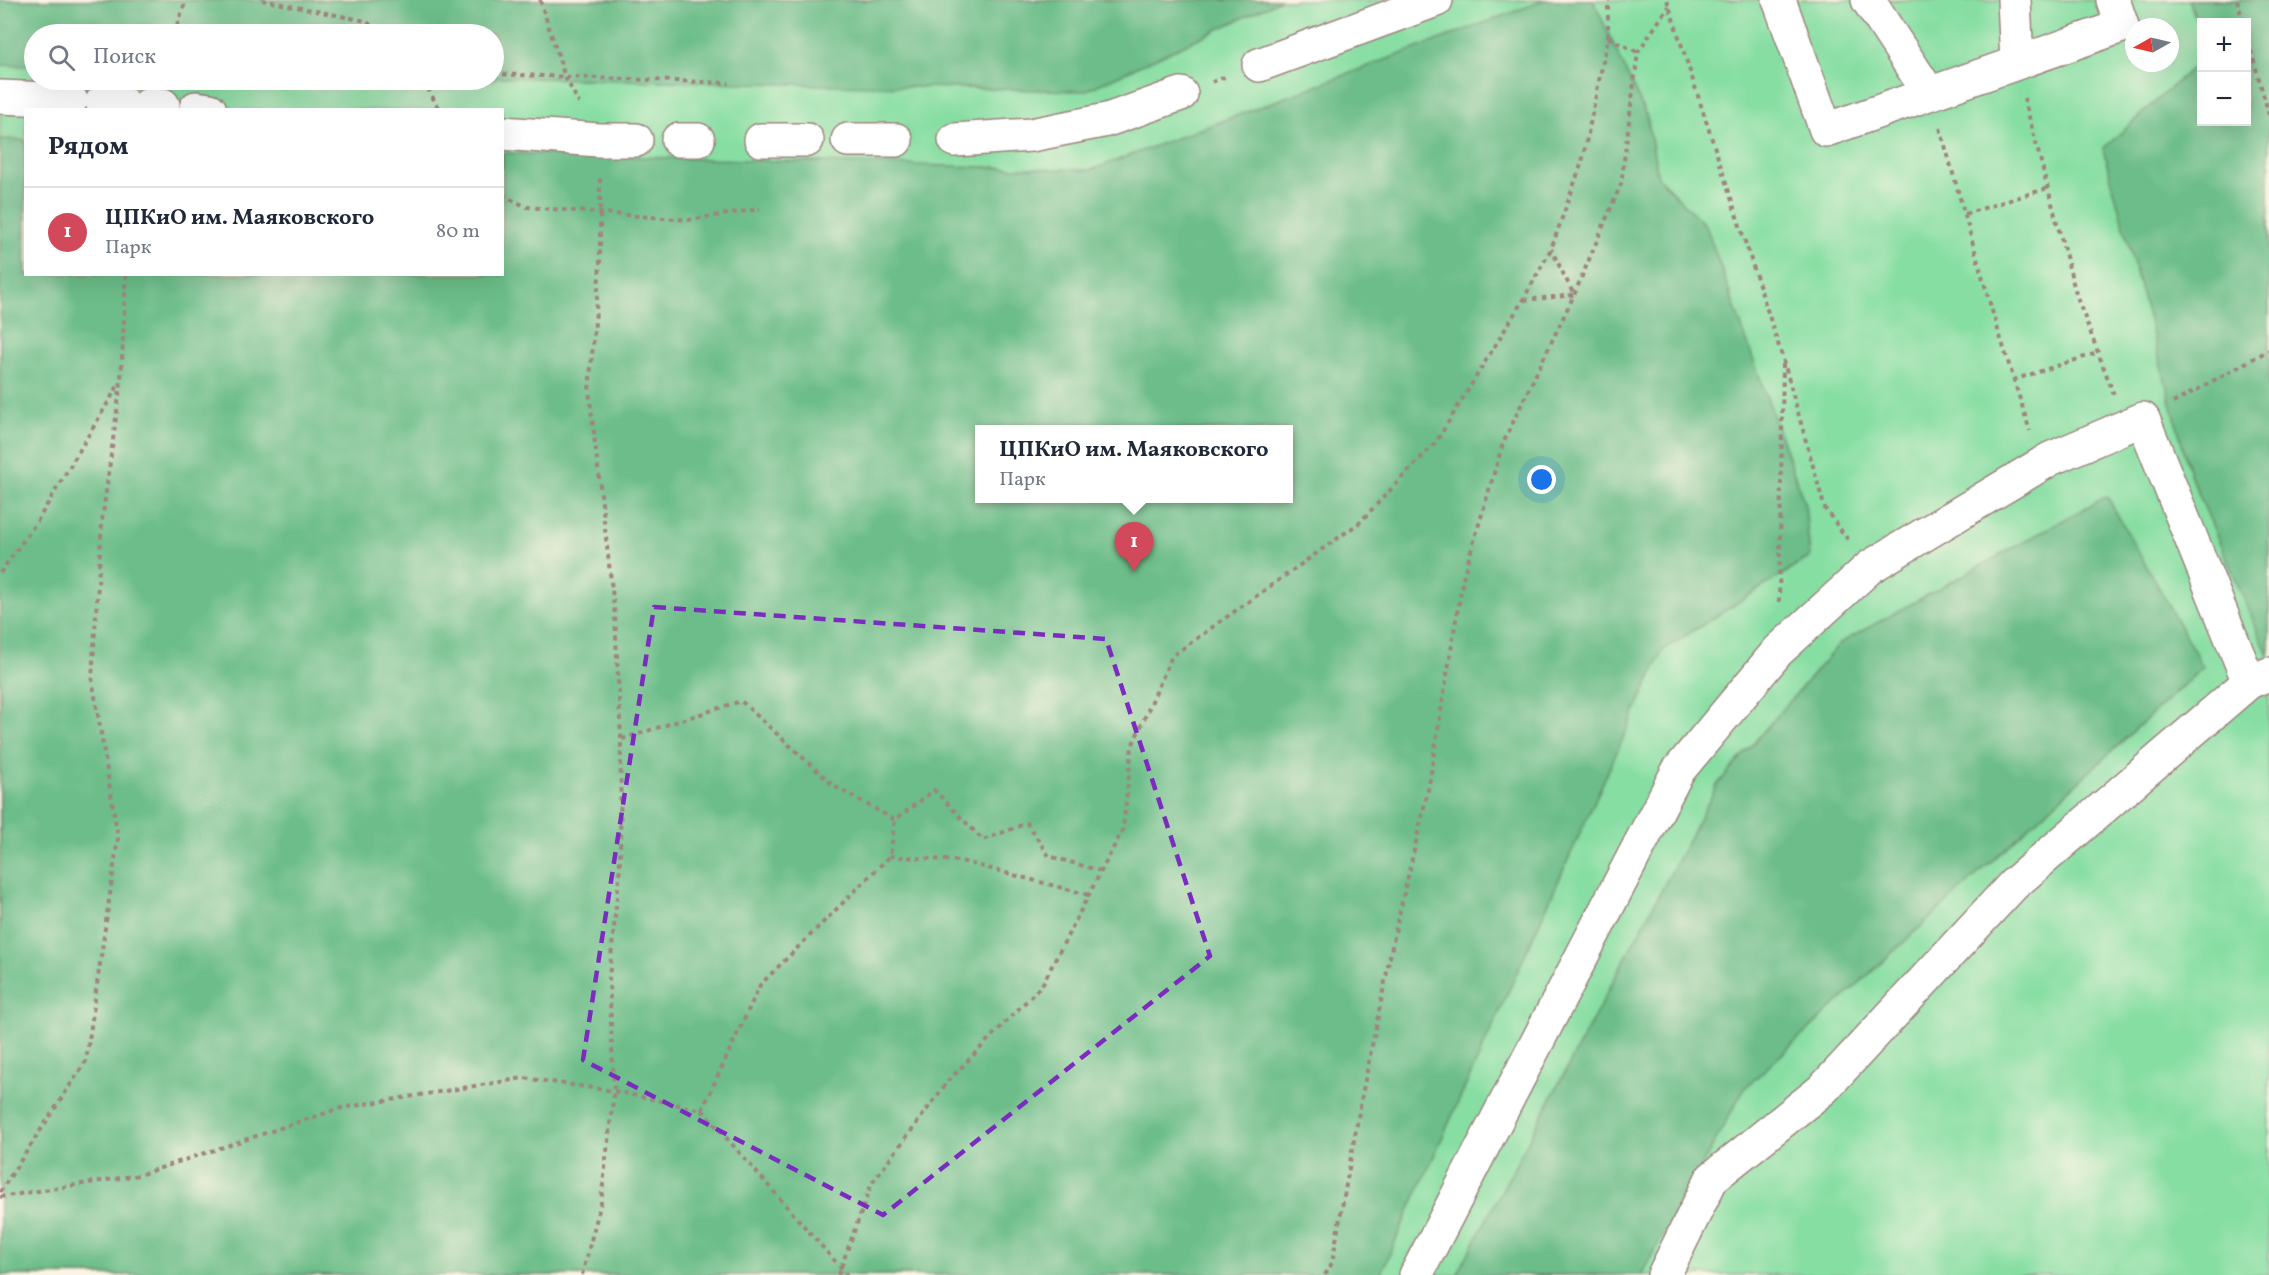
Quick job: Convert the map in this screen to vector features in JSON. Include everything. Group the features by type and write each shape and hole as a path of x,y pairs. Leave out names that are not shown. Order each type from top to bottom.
{"street":[{"path":"1259,65 1436,0"},
{"path":"1779,0 1826,130 2122,26 2113,0"},
{"path":"1868,0 1929,93"},
{"path":"2014,0 2018,62"},
{"path":"956,140 1031,135 1107,120 1180,94"},
{"path":"0,97 121,103"},
{"path":"504,133 600,140 636,140"},
{"path":"761,140 807,140"},
{"path":"848,140 896,140"},
{"path":"1416,1275 1678,771 1778,651 1870,567 2050,459 2143,419 2259,678 2013,885 1823,1089 1712,1178 1664,1275"}],"path":[{"path":"178,24 186,0"},
{"path":"262,0 366,21 369,24"},
{"path":"540,0 566,77 600,140 600,265 590,390 615,616 621,739 620,866 609,978 614,1090 602,1202 582,1275"},
{"path":"838,1275 872,1183 949,1080 1042,986 1123,829 1132,746 1172,656 1359,523 1436,442 1523,300 1551,249 1582,162 1608,38 1608,0"},
{"path":"1667,0 1783,359 1825,509 1870,567"},
{"path":"2237,0 2242,18"},
{"path":"1325,1275 1332,1263 1365,1079 1395,932 1428,790 1463,578 1503,442 1574,295 1621,184 1638,52 1668,6"},
{"path":"1608,38 1638,52"},
{"path":"2251,48 2269,115"},
{"path":"1180,94 1259,65"},
{"path":"504,74 729,83"},
{"path":"429,90 439,108"},
{"path":"2025,102 2076,294 2110,386"},
{"path":"1940,128 2024,414"},
{"path":"1965,214 2048,188"},
{"path":"504,196 527,207 688,220 760,209"},
{"path":"1551,249 1574,295"},
{"path":"0,1192 86,1062 118,838 92,678 102,521 121,381 126,276"},
{"path":"1523,300 1574,295"},
{"path":"2143,419 2269,350"},
{"path":"2013,380 2097,353"},
{"path":"1778,651 1783,359"},
{"path":"0,573 38,520 121,381"},
{"path":"621,739 741,701 834,786 895,820"},
{"path":"702,1110 760,985 890,856 895,820 934,790 983,840 1027,823 1049,856 1101,871"},
{"path":"890,856 961,861 1089,895"},
{"path":"0,1197 139,1175 341,1108 524,1078 614,1090 702,1110 847,1275"}],"highlighted area":[{"path":"654,607 1106,639 1210,956 883,1215 583,1060"}],"green space":[{"path":"0,0 2269,0 2269,1275 0,1275"},
{"path":"0,0 1281,0 1085,91 504,77 504,24 24,24 24,66 0,65"},
{"path":"1545,0 1593,0 1647,117 1658,177 1706,226 1805,505 1810,557 1663,650 1380,1275 0,1275 0,139 24,140 24,276 504,276 504,153 1091,170"},
{"path":"2189,0 2269,0 2269,657 2190,474 2103,149 2197,64 2197,126 2251,126 2251,18 2197,18 2197,22"},
{"path":"2107,496 2203,667 1744,1089 1641,1275 1457,1275 1718,784 1840,643"}],"place":[{"name":"ЦПКиО им. Маяковского","path":"1134,572"}]}
